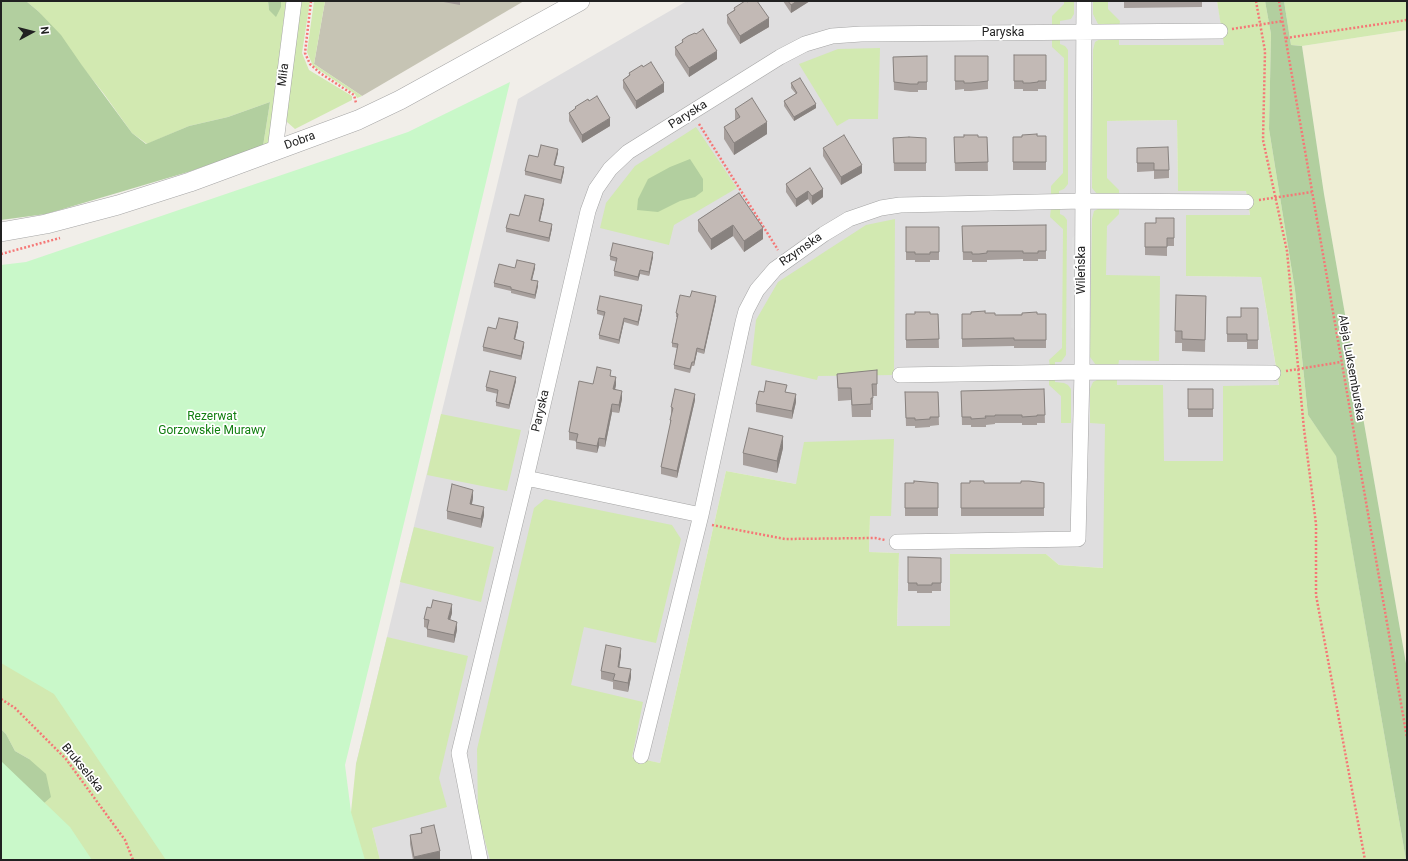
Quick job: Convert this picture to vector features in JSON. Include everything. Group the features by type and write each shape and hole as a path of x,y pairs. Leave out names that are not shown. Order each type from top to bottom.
{"street":[{"name":"Miła","path":"275,150 294,1"},
{"name":"Dobra","path":"1,232 46,224 118,205 190,182 358,120 400,100 580,1"},
{"name":"Wileńska","path":"897,542 1078,538 1082,372 1084,1"},
{"name":"Paryska","path":"480,860 459,753 592,200 602,179 618,160 628,152 792,50 805,44 832,36 861,34 1220,31"},
{"name":"Rzymska","path":"641,756 700,519 746,311 757,290 765,279 785,261 849,219 887,207 908,204 1083,201 1246,202"},
{"path":"900,375 1082,372 1273,373"},
{"path":"526,478 700,519"}],"path":[{"path":"312,1 305,53 310,64 320,73 354,94 358,120"},
{"path":"1256,1 1265,51 1263,140 1286,251 1304,429 1316,524 1316,595 1365,860"},
{"name":"Aleja Luksemburska","path":"1279,1 1407,738"},
{"path":"1286,38 1407,20"},
{"path":"1220,31 1283,21"},
{"path":"692,112 785,261"},
{"path":"1246,202 1312,192"},
{"path":"1273,373 1341,362"},
{"path":"700,519 785,539 875,538 897,542"},
{"name":"Brukselska","path":"1,699 15,708 66,759 125,840 133,860"}],"shaded area":[{"path":"325,1 524,1 362,96 314,64"},
{"path":"687,1 1217,1 1225,45 1119,45 1107,121 1177,120 1178,190 1246,191 1250,215 1186,276 1261,277 1279,386 1223,386 1223,461 1105,461 1104,568 1059,565 1046,554 950,554 950,626 897,627 899,553 869,552 870,516 891,516 796,484 726,471 660,763 558,743 570,860 380,860 356,764 518,99"},
{"path":"1078,233 1077,333 1071,327 1072,238"}],"green space":[{"path":"1,1 26,1 38,11 61,35 132,133 146,144 189,126 228,117 270,102 263,146 188,172 46,214 1,220"},
{"path":"26,1 268,1 269,10 281,7 281,1 286,1 269,143 263,146 270,102 228,117 189,126 147,144 132,133 104,94 38,11"},
{"path":"268,1 281,1 281,7 276,17 269,10"},
{"path":"301,1 310,1 302,53 309,70 352,96 352,100 295,129 287,122 286,116"},
{"path":"314,1 325,1 314,64 362,96 357,98 355,94 313,66 307,52"},
{"path":"1064,1 1074,1 1074,14 1071,19 1060,21 1060,26 1052,26 1052,16 1064,4"},
{"path":"1093,1 1108,1 1108,9 1120,21 1119,27 1102,26 1098,24 1093,14"},
{"path":"1217,1 1265,1 1271,34 1269,129 1295,290 1308,415 1336,455 1406,860 490,860 478,814 477,749 534,508 545,499 672,525 681,539 656,643 584,627 571,685 643,702 632,757 660,763 726,471 796,484 804,442 894,439 891,516 870,516 869,552 899,553 897,626 950,626 950,554 1046,554 1059,565 1103,568 1105,424 1090,423 1090,389 1093,382 1099,379 1117,377 1117,385 1163,385 1164,461 1223,461 1223,386 1279,385 1261,277 1186,276 1186,215 1250,215 1246,191 1178,191 1177,120 1107,121 1107,178 1119,190 1119,197 1097,194 1092,188 1093,50 1095,42 1100,39 1119,37 1119,45 1224,45"},
{"path":"1265,1 1284,1 1291,45 1302,46 1324,194 1407,669 1407,860 1336,456 1308,415 1295,290 1269,129 1271,34"},
{"path":"1284,1 1407,1 1407,30 1302,46 1291,45"},
{"path":"1407,30 1407,669 1324,194 1302,46"},
{"path":"1052,38 1060,39 1060,44 1065,46 1068,50 1068,184 1064,189 1059,191 1059,195 1051,195 1051,186 1063,173 1064,58 1052,47"},
{"path":"880,48 878,119 849,119 837,126 799,64 838,49"},
{"name":"Rezerwat Gorzowskie Murawy","path":"510,82 345,765 351,812 365,860 166,860 54,694 1,663 1,265 26,262 408,132"},
{"path":"696,127 737,188 674,225 669,245 600,228 606,203 635,166"},
{"path":"690,159 703,179 703,191 695,197 680,201 658,212 637,210 638,199 648,179 670,167"},
{"path":"1102,207 1119,207 1119,214 1107,226 1106,275 1160,276 1159,361 1119,360 1118,367 1096,365 1090,357 1092,219 1094,211"},
{"path":"1051,208 1060,208 1060,214 1067,220 1066,355 1061,362 1055,362 1055,367 1050,367 1049,360 1062,348 1063,229 1050,217"},
{"path":"895,219 894,375 818,376 817,380 751,365 756,320 778,282 866,225"},
{"path":"1049,378 1055,378 1055,382 1064,383 1071,389 1071,423 1061,423 1061,396 1049,385"},
{"path":"441,414 521,430 507,491 427,475"},
{"path":"1,508 351,812 356,764 387,637 468,656 439,778 447,807 372,828 380,860 1,860 29,759 15,751 6,734 1,729"},
{"path":"414,527 494,547 481,602 400,582"},
{"path":"1,729 6,734 15,751 29,759 46,774 51,797 22,822 1,859"},
{"path":"1,761 70,827 92,860 1,860"}],"building":[{"path":"745,1 757,1 769,18 740,36 727,15 735,10 734,8"},
{"path":"788,1 797,1 791,5"},
{"path":"703,29 717,51 689,68 675,47 683,42 682,40 688,36 695,33 696,34"},
{"path":"1014,55 1046,55 1046,81 1023,83 1023,81 1014,81"},
{"path":"927,56 927,82 910,84 894,82 893,57"},
{"path":"955,56 988,56 988,81 964,83 964,81 955,81"},
{"path":"651,62 664,83 636,101 623,80 630,75 629,73 642,65 643,67"},
{"path":"800,78 816,104 794,117 784,101 797,93 791,83"},
{"path":"597,96 610,118 582,135 569,113 576,108 575,107 588,99 589,101"},
{"path":"752,98 767,122 734,143 724,127 740,117 735,109"},
{"path":"1037,134 1037,136 1046,136 1046,162 1013,162 1013,137"},
{"path":"844,135 862,165 841,177 823,148"},
{"path":"964,135 978,135 978,137 987,137 988,162 955,163 954,137 964,137"},
{"path":"893,138 926,138 926,163 894,163"},
{"path":"541,145 558,149 554,165 564,167 561,180 525,171 529,155 538,157"},
{"path":"1168,147 1169,170 1154,170 1154,163 1137,163 1137,148"},
{"path":"810,168 823,189 812,196 808,191 796,199 786,184"},
{"path":"739,193 763,228 744,241 733,225 711,239 698,220"},
{"path":"525,195 544,199 539,221 552,224 549,238 506,228 510,214 519,216"},
{"path":"1156,218 1174,218 1174,238 1167,238 1167,247 1145,247 1145,223 1156,223"},
{"path":"1046,225 1046,251 1038,251 1038,253 1023,253 1023,251 987,251 987,253 979,254 963,252 962,226"},
{"path":"906,227 939,227 939,252 930,252 930,254 915,254 915,252 906,252"},
{"path":"613,243 653,252 649,272 640,270 638,277 614,271 617,258 610,256"},
{"path":"517,260 535,264 531,280 538,281 535,295 494,283 499,264 515,268"},
{"path":"692,291 716,296 704,350 697,348 694,362 692,362 690,369 674,365 678,344 672,343 680,295 690,297"},
{"path":"1176,295 1206,296 1205,340 1182,339 1182,331 1175,331"},
{"path":"600,296 642,305 638,322 624,318 619,340 599,335 605,312 597,310"},
{"path":"1241,308 1258,308 1258,340 1247,340 1247,334 1227,334 1227,317 1241,317"},
{"path":"985,311 985,313 995,313 995,315 1022,315 1022,313 1037,312 1037,314 1046,314 1046,340 1014,340 1014,338 962,339 962,314"},
{"path":"915,312 930,312 930,314 938,314 939,339 906,340 906,314 915,314"},
{"path":"499,318 518,322 514,339 524,342 521,356 483,347 488,327 496,329"},
{"path":"597,367 611,370 610,376 616,377 613,389 622,391 619,405 612,404 605,439 599,438 597,446 576,442 578,434 569,432 579,381 593,384"},
{"path":"877,370 877,384 872,384 873,398 871,398 871,404 852,405 851,388 838,388 837,374"},
{"path":"490,371 516,377 509,405 496,402 498,390 486,387"},
{"path":"766,381 787,385 785,392 796,394 792,411 756,404 759,391 764,392"},
{"path":"675,389 695,394 677,471 661,467 671,420 673,408 671,407"},
{"path":"1044,389 1045,415 1022,417 1022,415 995,415 985,416 986,418 971,419 971,417 962,417 961,391"},
{"path":"1188,389 1213,389 1213,409 1188,409"},
{"path":"905,392 938,392 939,417 915,420 915,418 906,418"},
{"path":"749,428 783,436 777,461 743,453"},
{"path":"914,481 938,483 938,508 905,508 905,483 914,483"},
{"path":"970,481 984,481 984,483 1021,483 1021,481 1029,481 1044,483 1044,508 961,508 961,483 970,483"},
{"path":"452,484 473,490 470,504 484,507 481,519 447,511"},
{"path":"908,557 941,558 941,583 932,583 932,585 917,585 917,583 908,583"},
{"path":"433,600 452,604 448,619 457,622 454,635 427,629 429,620 424,619 427,607 431,608"},
{"path":"606,645 621,648 618,667 631,669 628,683 613,680 615,674 601,671"},
{"path":"434,825 440,851 414,857 410,835 422,833 421,828"}]}
